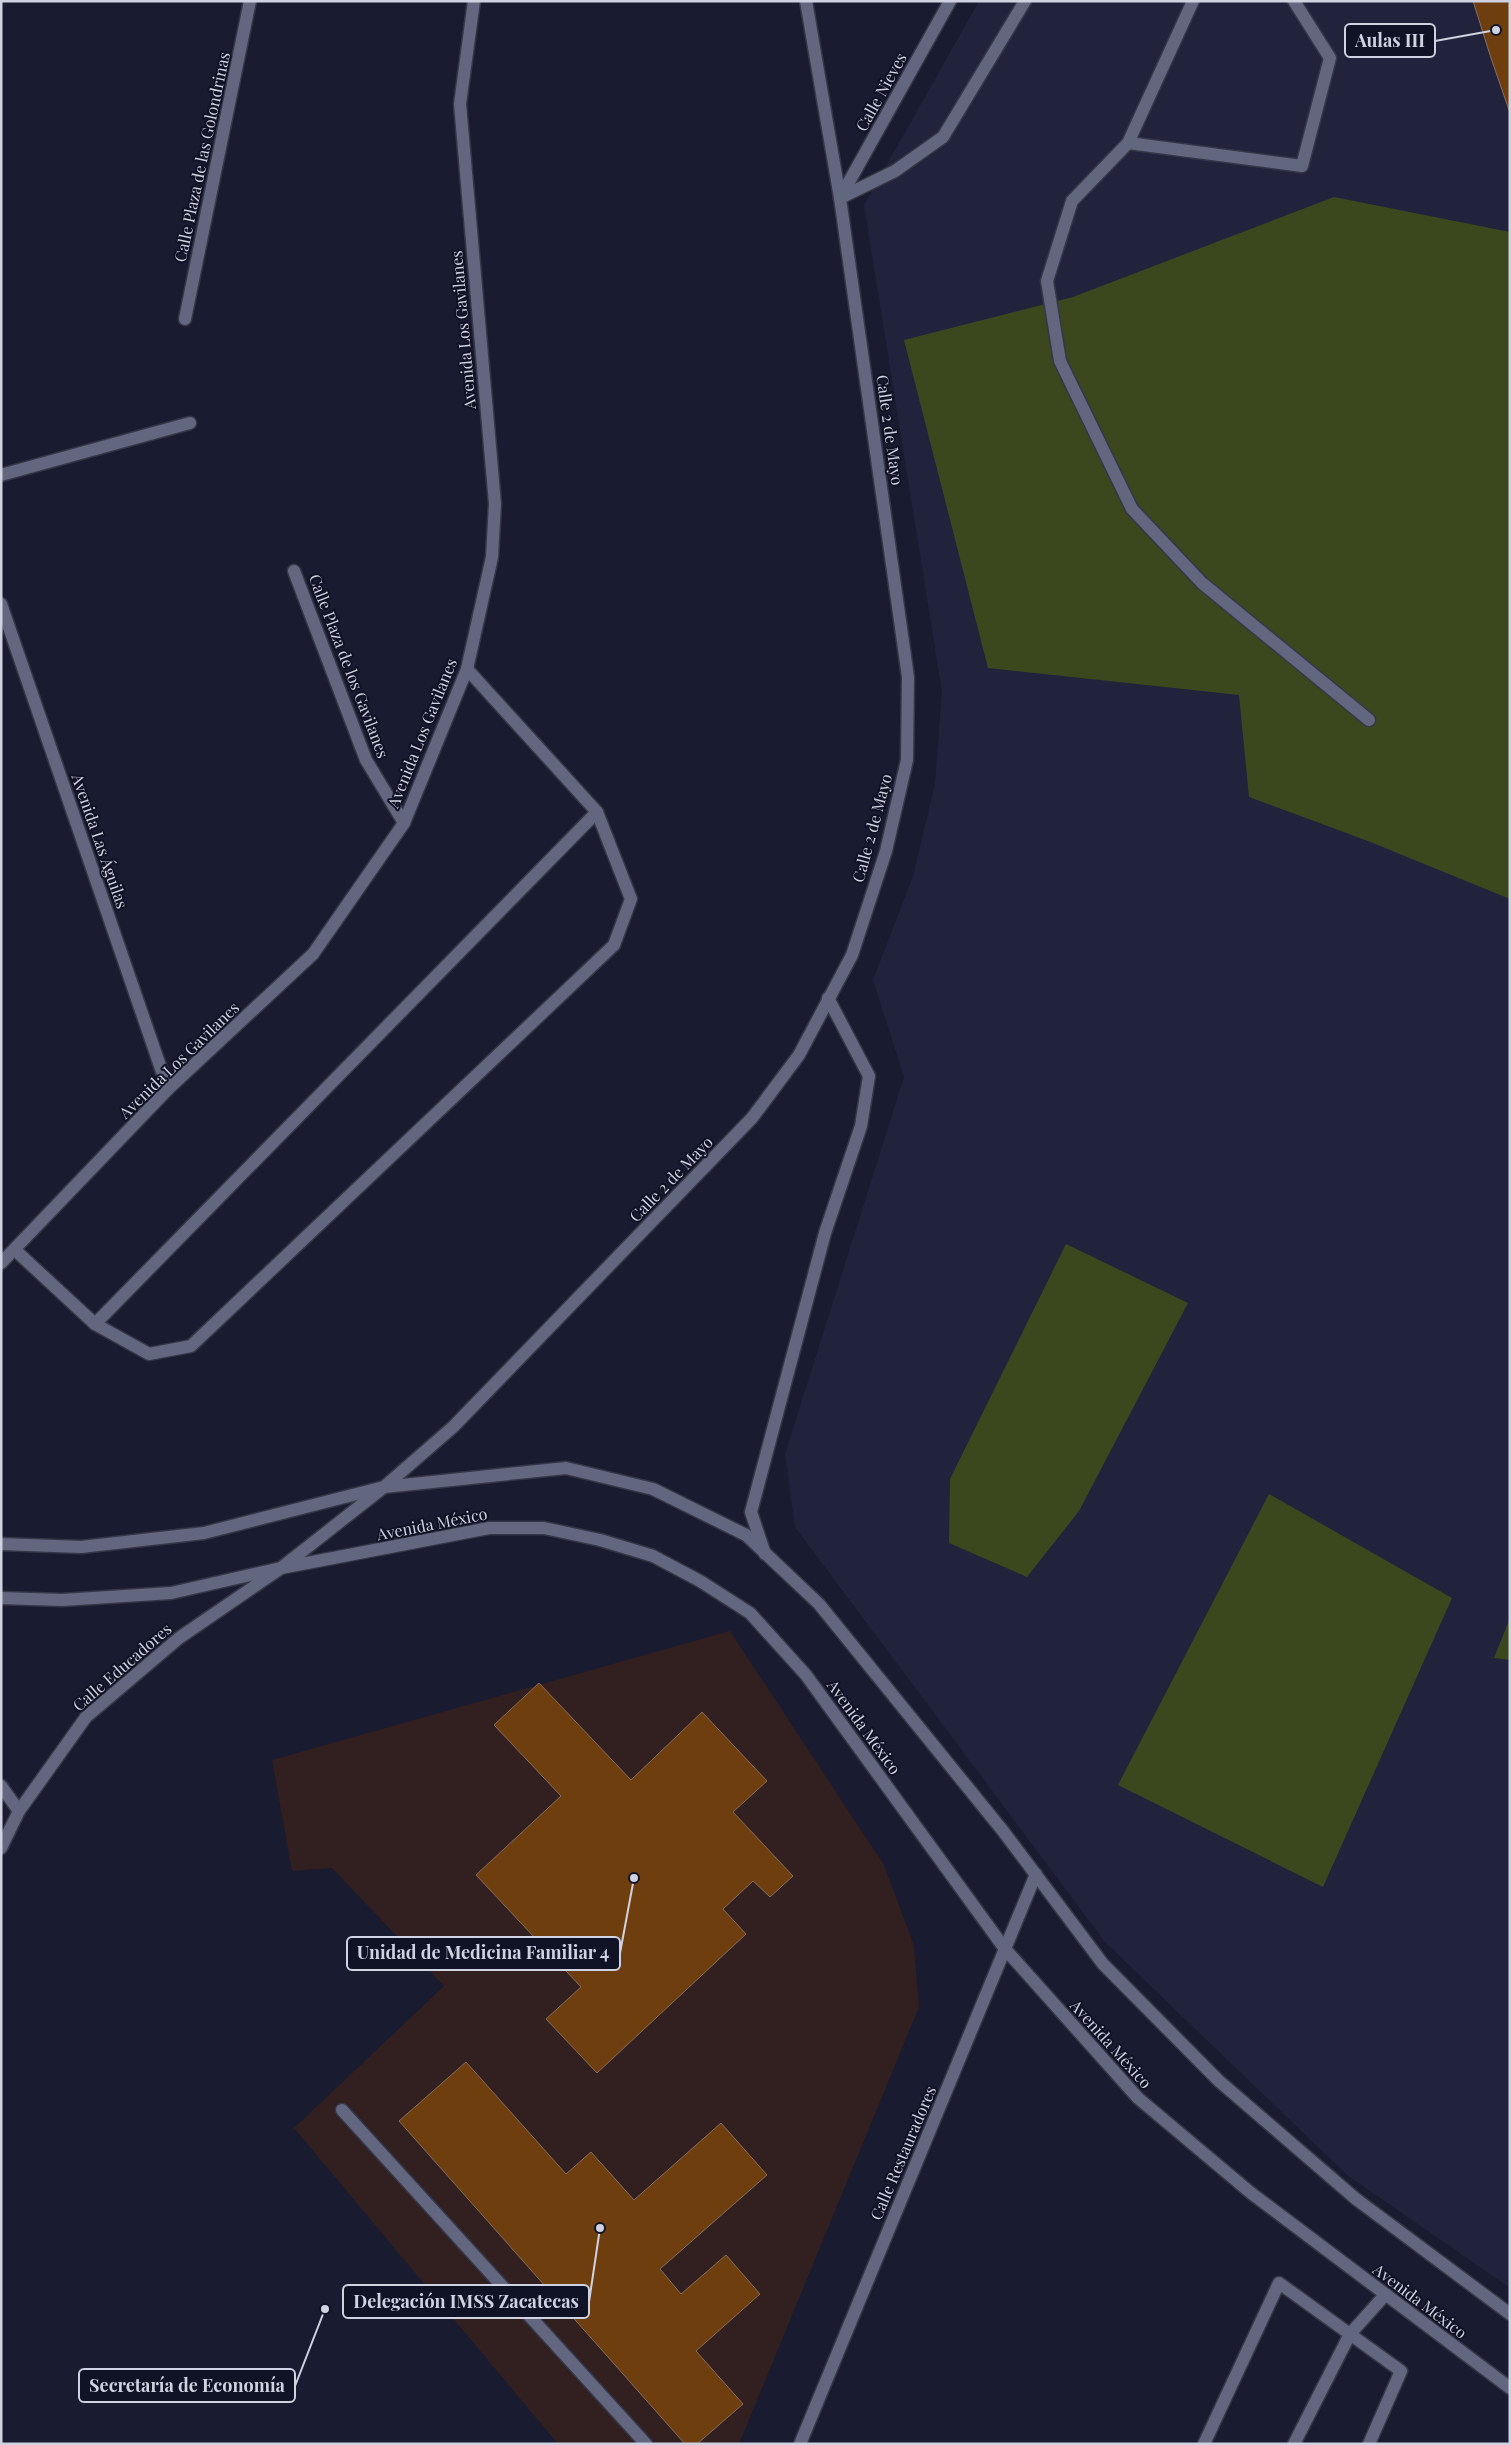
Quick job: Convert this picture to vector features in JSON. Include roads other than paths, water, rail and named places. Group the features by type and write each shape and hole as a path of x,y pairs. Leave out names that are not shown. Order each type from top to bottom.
{"street":[{"name":"Calle Plaza de las Golondrinas","path":"185,319 250,1"},
{"name":"Avenida Los Gavilanes","path":"1,1263 16,1250 168,1088 313,954 404,824 467,669 492,557 495,504 460,104 474,1"},
{"name":"Calle 2 de Mayo","path":"281,1568 384,1487 453,1427 752,1118 799,1055 852,955 886,851 906,760 908,677 840,198 806,1"},
{"name":"Calle Nieves","path":"840,198 950,1"},
{"path":"840,198 895,171 943,137 1025,1"},
{"path":"1193,1 1128,143 1072,201 1047,281 1060,361 1132,509 1202,583 1369,720"},
{"path":"1128,143 1302,166 1330,58 1294,1"},
{"path":"1,475 190,423"},
{"name":"Calle Plaza de los Gavilanes","path":"294,571 366,760 404,824"},
{"name":"Avenida Las Águilas","path":"1,604 168,1088"},
{"path":"16,1250 95,1324 150,1354 192,1346 614,945 631,899 597,812 467,669"},
{"path":"95,1324 597,812"},
{"path":"766,1554 751,1512 825,1233 861,1126 869,1076 828,998"},
{"path":"1,1544 81,1547 204,1533 384,1487 566,1468 653,1489 746,1535 819,1604 1004,1831 1103,1964 1220,2081 1356,2199 1510,2314"},
{"name":"Avenida México","path":"1,1598 62,1600 171,1593 281,1568 489,1528 544,1528 600,1540 652,1556 700,1581 750,1613 799,1668 1006,1949 1138,2098 1251,2193 1510,2388"},
{"name":"Calle Educadores","path":"1,1848 19,1811 86,1717 179,1638 281,1568"},
{"path":"1,1786 19,1811"},
{"name":"Calle Restauradores","path":"800,2444 1036,1874"},
{"path":"342,2110 646,2444"},
{"path":"1204,2444 1279,2283 1401,2371 1370,2444"},
{"path":"1294,2444 1350,2334 1385,2295"}],"place":[{"name":"Aulas III","path":"1496,30"},
{"name":"Unidad de Medicina Familiar 4","path":"634,1878"},
{"name":"Delegación IMSS Zacatecas","path":"600,2228"},
{"name":"Secretaría de Economía","path":"325,2309"}]}
